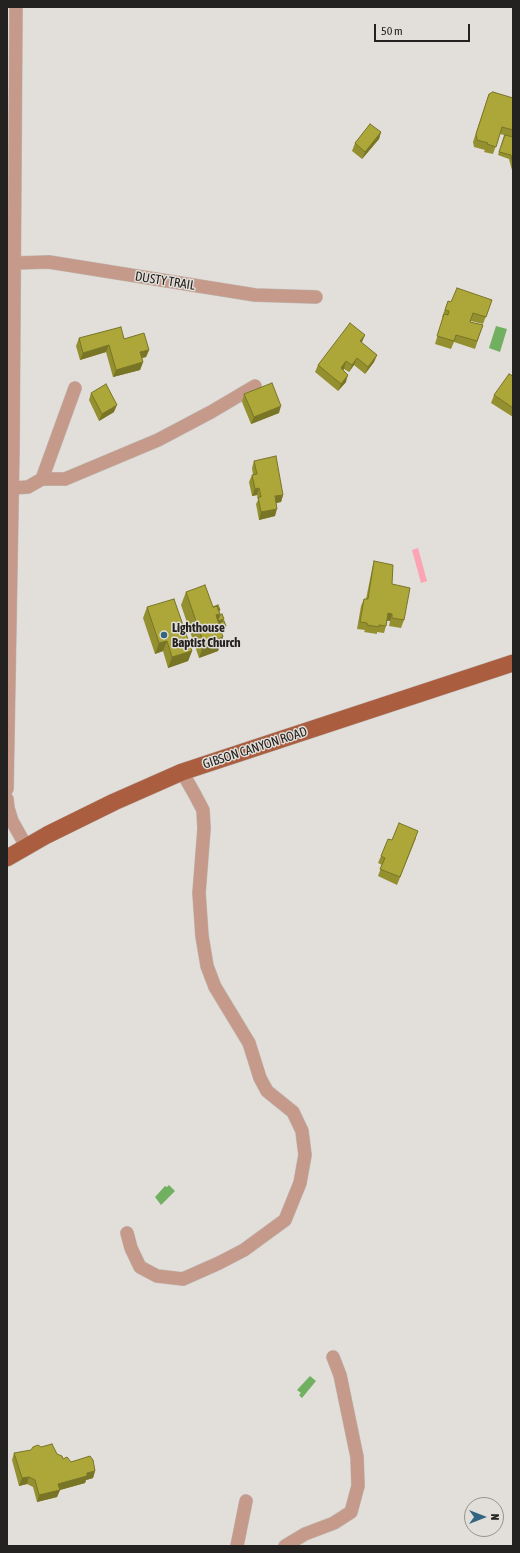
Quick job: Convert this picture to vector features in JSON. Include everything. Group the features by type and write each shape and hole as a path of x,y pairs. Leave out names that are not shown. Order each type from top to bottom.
{"main road":[{"name":"GIBSON CANYON ROAD","path":"7,858 26,846 120,799 182,772 513,663"}],"street":[{"path":"7,789 13,488 15,263 11,126 16,7"},
{"name":"DUSTY TRAIL","path":"15,263 49,262 255,295 316,297"},
{"path":"13,488 28,487 42,479 65,479 158,440 211,412 255,386"},
{"path":"42,479 56,444 75,388"},
{"path":"127,1234 131,1248 140,1267 157,1276 182,1279 219,1263 244,1250 285,1220 300,1183 304,1155 302,1131 293,1112 267,1091 260,1078 249,1043 215,987 207,966 202,936 198,893 204,829 203,810 182,772"},
{"path":"7,799 12,821 26,846"},
{"path":"285,1546 305,1534 334,1523 351,1512 358,1486 357,1457 340,1375 333,1357"},
{"path":"237,1546 246,1501"}],"shaded area":[{"path":"496,326 507,329 500,352 489,348"},
{"path":"418,548 427,581 421,583 412,550"},
{"path":"169,1185 175,1191 161,1205 155,1197 165,1186 167,1187"},
{"path":"310,1376 316,1381 302,1398 299,1395 301,1393 297,1390"}],"building":[{"path":"493,92 513,98 513,130 502,127 496,147 477,140 476,134 489,94"},
{"path":"370,124 381,132 365,152 355,143"},
{"path":"505,135 513,137 513,165 511,155 499,152"},
{"path":"457,288 492,300 486,317 473,313 470,322 483,325 477,341 456,335 454,341 437,336 444,314 448,315 449,311 445,310 448,301 451,302"},
{"path":"350,323 365,335 360,341 377,355 368,367 357,358 352,365 346,361 341,368 348,375 341,384 318,365"},
{"path":"121,327 124,339 144,333 149,350 140,352 143,362 116,370 109,345 83,353 79,338"},
{"path":"509,374 513,376 513,408 494,395"},
{"path":"272,383 281,406 254,417 244,394"},
{"path":"106,384 117,405 102,414 91,393"},
{"path":"276,456 283,495 275,496 277,509 261,512 258,497 261,497 259,488 255,489 252,475 257,474 254,461"},
{"path":"374,561 393,565 392,584 410,588 404,620 392,618 392,614 388,613 386,626 379,625 379,627 360,622 364,599 368,599"},
{"path":"205,585 213,607 217,606 220,614 216,615 223,637 204,644 186,592"},
{"path":"174,599 192,651 172,657 167,641 159,643 147,607"},
{"path":"222,614 224,619 218,621 220,615"},
{"path":"224,621 226,626 220,628 219,623"},
{"path":"399,823 418,831 400,877 380,869 385,858 381,856 388,839 392,840"},
{"path":"52,1444 57,1454 62,1456 63,1459 67,1457 71,1462 90,1456 93,1460 95,1471 87,1473 87,1476 58,1484 60,1490 39,1495 35,1480 29,1477 22,1478 14,1453 31,1450 33,1447 38,1445 41,1447"}],"place":[{"name":"Lighthouse Baptist Church","path":"164,635"}]}
